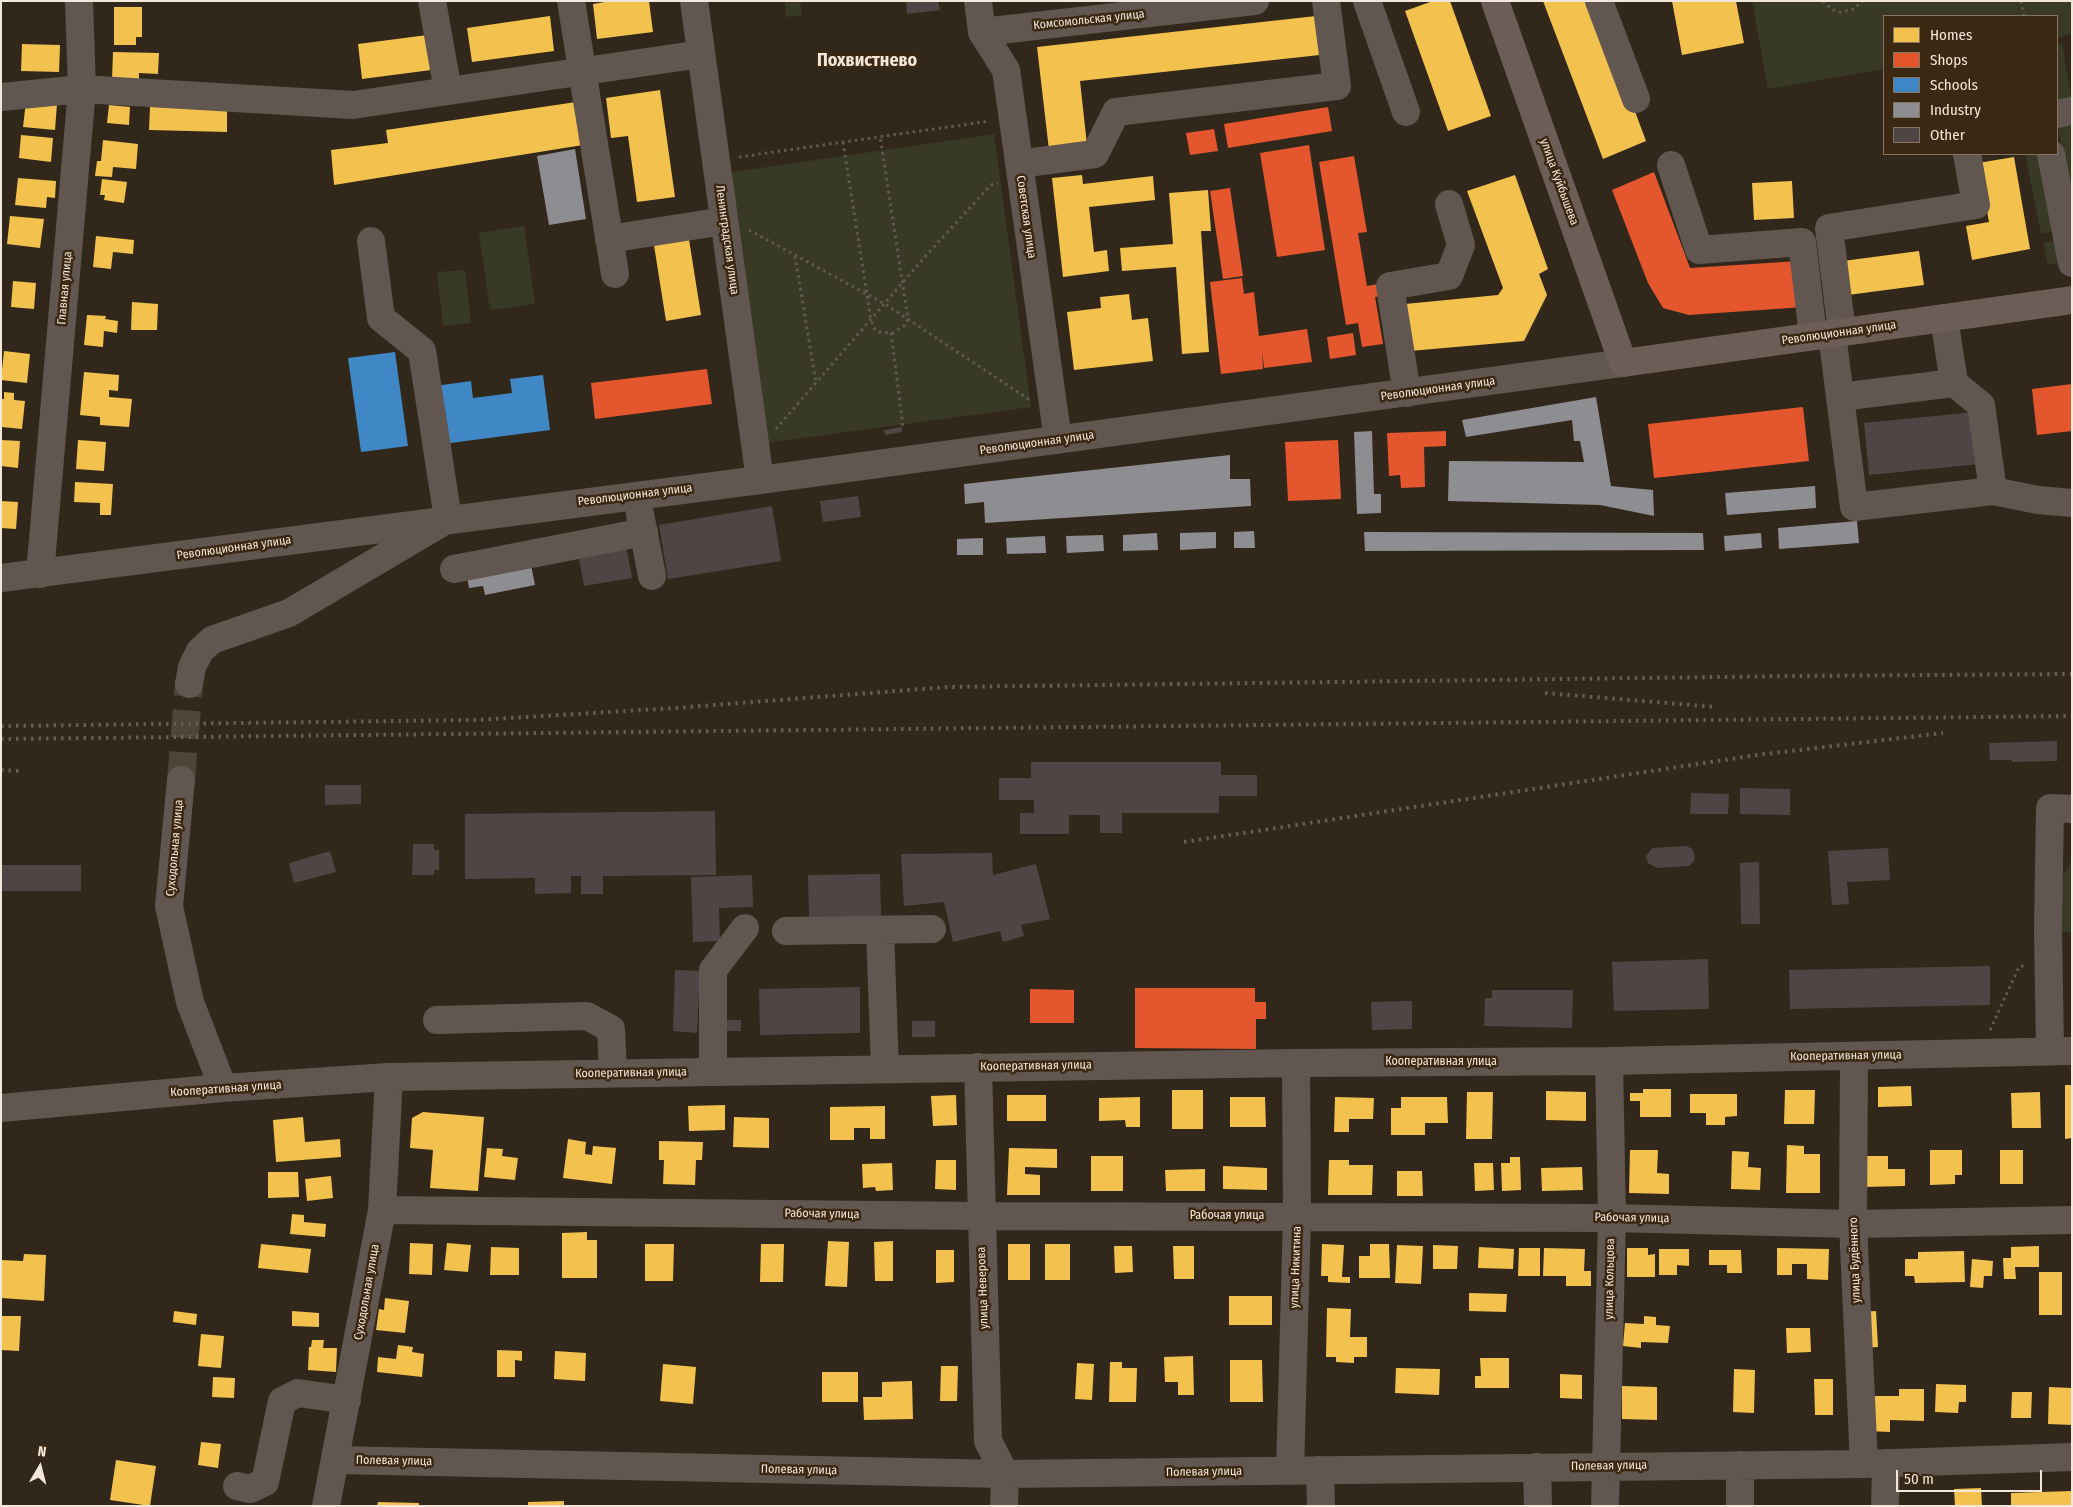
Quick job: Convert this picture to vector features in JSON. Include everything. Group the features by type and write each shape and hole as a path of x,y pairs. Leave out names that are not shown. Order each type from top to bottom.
{"main road":[{"name":"улица Куйбышева","path":"1495,1 1624,363"},
{"name":"Революционная улица","path":"1624,363 2072,300"}],"street":[{"name":"Главная улица","path":"40,574 82,89 79,1"},
{"path":"432,1 448,92"},
{"path":"571,1 615,274"},
{"name":"Ленинградская улица","path":"694,1 760,480"},
{"name":"Советская улица","path":"978,1 982,32 1006,70 1058,440"},
{"name":"Комсомольская улица","path":"982,32 1255,1"},
{"path":"1019,164 1095,154 1116,112 1337,86 1326,1"},
{"path":"1367,1 1406,112"},
{"path":"1599,1 1636,99"},
{"path":"1,97 82,89 352,105 701,54"},
{"path":"2058,114 2072,112"},
{"path":"1829,334 1828,228 1976,205 1967,155"},
{"path":"2050,155 2072,263"},
{"path":"1671,165 1700,250 1802,242 1829,334 1840,397 1854,507 1993,491 2038,500 2072,503"},
{"path":"1407,393 1390,286 1449,276 1461,245 1449,204"},
{"path":"609,239 724,219"},
{"path":"189,684 192,667 200,651 212,640 289,613 448,519 422,351 382,318 371,240"},
{"path":"1944,318 1954,383 1981,405 1993,491"},
{"name":"Революционная улица","path":"1,578 760,480 1624,363"},
{"path":"1840,397 1954,383"},
{"path":"636,495 652,576"},
{"path":"454,569 644,532"},
{"name":"Суходольная улица","path":"182,780 169,906 190,1002 223,1088"},
{"path":"2061,808 2049,959 2061,1051"},
{"path":"712,1072 713,970 745,928"},
{"path":"786,931 932,929"},
{"path":"880,930 885,1068"},
{"path":"437,1020 587,1016 611,1029 613,1073"},
{"name":"Кооперативная улица","path":"1,1108 223,1088 389,1077 885,1068 1609,1061 2061,1051"},
{"name":"улица Будённого","path":"1854,1056 1853,1224 1875,1463 1885,1506"},
{"name":"улица Кольцова","path":"1606,1506 1605,1466 1612,1218 1609,1061"},
{"name":"улица Никитина","path":"1290,1471 1297,1216 1296,1063"},
{"name":"улица Неверова","path":"978,1067 988,1441 1005,1474 1004,1506"},
{"name":"Суходольная улица","path":"326,1506 382,1210 389,1077"},
{"name":"Рабочая улица","path":"382,1210 981,1216 1612,1218 1853,1224 2072,1220"},
{"path":"237,1486 250,1489 265,1482 282,1401 298,1393 347,1400"},
{"name":"Полевая улица","path":"336,1460 1005,1474 1875,1463 2072,1457"},
{"path":"1740,1465 1740,1506"},
{"path":"1537,1467 1538,1506"},
{"path":"1320,1470 1321,1506"}],"path":[{"path":"1823,1 1833,10 1840,12 1854,9 1862,1"},
{"path":"2021,1 2024,15"},
{"path":"716,160 1012,118"},
{"path":"843,142 871,320 874,328 879,332 891,333 900,330 908,319 880,136"},
{"path":"774,430 991,184 998,183"},
{"path":"724,219 885,304 1032,401"},
{"path":"794,255 816,383"},
{"path":"891,333 903,426"},
{"path":"1989,1033 2019,967 2049,959"}],"green space":[{"path":"785,1 800,1 802,15 786,17"},
{"path":"1752,1 2072,1 2072,34 2058,38 2058,15 1883,15 1883,69 1768,89"},
{"path":"2062,44 2072,102 2058,105 2058,45"},
{"path":"2072,124 2072,198 2058,127"},
{"path":"994,134 1031,407 766,443 726,173"},
{"path":"2025,155 2043,155 2059,230 2041,234"},
{"path":"524,226 535,304 490,310 479,233"},
{"path":"2061,240 2065,262 2048,265 2043,243"},
{"path":"465,270 471,323 443,326 437,272"},
{"path":"2072,859 2072,932 2055,933 2061,880"}],"building: Homes":[{"path":"611,1 649,1 653,32 597,39 593,4"},
{"path":"1433,1 1450,1 1491,116 1448,131 1405,11"},
{"path":"1543,1 1594,1 1646,141 1603,159"},
{"path":"1672,1 1736,1 1744,43 1682,55"},
{"path":"114,7 142,7 142,37 136,37 136,45 114,45"},
{"path":"1325,15 1329,54 1080,81 1087,145 1049,150 1037,47"},
{"path":"550,16 554,51 472,62 467,28"},
{"path":"435,34 439,69 362,79 358,44"},
{"path":"22,44 60,45 59,72 21,71"},
{"path":"113,52 159,53 158,74 139,73 139,81 112,80"},
{"path":"660,90 675,197 637,202 628,136 611,138 606,98"},
{"path":"26,101 57,104 55,130 23,127"},
{"path":"583,101 589,144 334,185 331,150 388,143 386,130"},
{"path":"109,105 130,107 129,125 107,123"},
{"path":"150,107 227,108 227,132 149,130"},
{"path":"21,135 53,138 51,162 19,158"},
{"path":"103,140 138,144 136,169 113,167 112,177 95,176 97,161 101,161"},
{"path":"2014,157 2030,249 1972,260 1966,226 1989,222 1978,163"},
{"path":"1082,175 1083,184 1153,176 1155,200 1089,207 1094,252 1107,250 1109,271 1063,277 1052,178"},
{"path":"1515,175 1548,269 1539,274 1547,295 1524,341 1410,351 1405,304 1498,295 1503,288 1467,191"},
{"path":"18,178 56,181 55,198 47,197 46,208 15,205"},
{"path":"102,179 127,182 124,203 104,200 105,195 100,195"},
{"path":"1792,181 1794,218 1754,220 1752,183"},
{"path":"1208,190 1211,231 1201,231 1209,352 1182,354 1176,267 1122,271 1120,248 1173,244 1169,193"},
{"path":"10,216 44,219 40,248 7,244"},
{"path":"688,233 701,315 666,321 653,239"},
{"path":"96,236 134,240 133,254 113,252 111,269 93,267"},
{"path":"1919,251 1924,285 1848,295 1843,261"},
{"path":"13,281 36,283 34,309 11,307"},
{"path":"1129,294 1132,320 1148,318 1153,361 1074,370 1067,312 1101,308 1100,297"},
{"path":"132,302 158,304 157,330 131,330"},
{"path":"87,315 106,316 105,319 118,321 117,333 104,331 103,347 84,345"},
{"path":"4,351 30,354 27,383 1,380"},
{"path":"84,372 119,375 118,391 109,390 109,397 132,399 129,427 100,425 100,417 80,415"},
{"path":"4,392 14,393 14,400 25,401 22,429 1,427 1,399 4,399"},
{"path":"1,440 20,441 18,468 1,466"},
{"path":"78,440 106,442 104,471 76,469"},
{"path":"75,482 113,484 111,515 100,515 100,503 74,502"},
{"path":"1,501 18,502 16,529 1,528"},
{"path":"2065,1085 2072,1085 2072,1138 2065,1139"},
{"path":"1911,1086 1912,1106 1878,1107 1878,1087"},
{"path":"1643,1089 1671,1089 1671,1117 1640,1117 1640,1101 1630,1101 1630,1093 1643,1093"},
{"path":"1172,1090 1203,1090 1203,1129 1172,1129"},
{"path":"1785,1090 1815,1090 1814,1124 1784,1124"},
{"path":"1546,1091 1586,1092 1586,1121 1546,1120"},
{"path":"1467,1092 1493,1092 1492,1139 1466,1139"},
{"path":"2040,1092 2041,1128 2012,1128 2011,1093"},
{"path":"1690,1094 1737,1094 1737,1116 1725,1117 1725,1125 1706,1125 1706,1113 1690,1113"},
{"path":"956,1095 957,1125 933,1126 931,1096"},
{"path":"1007,1095 1046,1095 1046,1121 1007,1121"},
{"path":"1140,1097 1140,1127 1126,1127 1125,1120 1099,1121 1099,1098"},
{"path":"1230,1097 1265,1097 1266,1127 1230,1127"},
{"path":"1335,1097 1374,1098 1373,1119 1349,1119 1349,1132 1334,1132"},
{"path":"1401,1097 1447,1097 1448,1123 1425,1123 1425,1135 1391,1135 1391,1108 1401,1108"},
{"path":"725,1105 725,1130 689,1131 688,1106"},
{"path":"885,1106 885,1139 870,1139 870,1128 854,1128 854,1140 830,1140 830,1107"},
{"path":"423,1112 484,1117 478,1191 430,1188 433,1150 410,1148 412,1118"},
{"path":"303,1117 305,1142 340,1139 341,1157 276,1162 273,1120"},
{"path":"734,1117 769,1118 769,1148 733,1147"},
{"path":"568,1139 586,1142 585,1154 592,1155 593,1146 616,1148 612,1184 563,1178"},
{"path":"659,1141 703,1142 702,1160 696,1160 695,1185 663,1184 664,1160 659,1160"},
{"path":"1787,1145 1804,1146 1804,1154 1820,1154 1820,1193 1786,1193"},
{"path":"487,1148 503,1149 502,1156 518,1158 515,1180 484,1177"},
{"path":"1009,1148 1057,1149 1057,1168 1025,1167 1025,1174 1040,1175 1040,1195 1007,1195"},
{"path":"1630,1150 1658,1150 1657,1173 1669,1174 1669,1194 1629,1193"},
{"path":"1930,1150 1962,1150 1962,1175 1955,1175 1955,1184 1930,1185"},
{"path":"2000,1150 2023,1150 2023,1184 2000,1184"},
{"path":"1732,1151 1749,1152 1748,1167 1761,1168 1760,1190 1731,1189"},
{"path":"1091,1156 1123,1156 1123,1191 1091,1191"},
{"path":"1863,1156 1888,1156 1888,1169 1905,1169 1905,1186 1863,1187"},
{"path":"1510,1157 1520,1157 1521,1190 1502,1191 1501,1163 1510,1163"},
{"path":"936,1160 956,1160 956,1190 935,1189"},
{"path":"1329,1160 1349,1160 1349,1165 1373,1165 1372,1195 1328,1195"},
{"path":"892,1163 893,1190 876,1191 875,1187 863,1188 862,1164"},
{"path":"1474,1163 1493,1163 1494,1190 1475,1191"},
{"path":"1223,1166 1267,1168 1267,1190 1223,1189"},
{"path":"1582,1167 1583,1190 1542,1191 1541,1168"},
{"path":"1205,1169 1205,1191 1166,1191 1165,1170"},
{"path":"1397,1171 1422,1171 1423,1196 1397,1196"},
{"path":"268,1172 298,1172 299,1197 268,1198"},
{"path":"331,1176 333,1198 307,1201 305,1179"},
{"path":"292,1214 304,1215 304,1222 326,1224 325,1237 290,1234"},
{"path":"587,1232 587,1240 597,1240 597,1278 562,1278 562,1233"},
{"path":"828,1241 849,1242 847,1287 825,1286"},
{"path":"893,1241 893,1281 875,1281 874,1242"},
{"path":"410,1243 433,1244 432,1275 409,1274"},
{"path":"447,1243 471,1245 468,1272 444,1270"},
{"path":"261,1244 311,1249 308,1273 258,1268"},
{"path":"645,1244 674,1244 673,1281 645,1281"},
{"path":"761,1244 784,1244 783,1282 760,1282"},
{"path":"1008,1244 1030,1244 1030,1280 1008,1280"},
{"path":"1045,1244 1070,1244 1070,1280 1045,1280"},
{"path":"1322,1244 1344,1245 1342,1277 1350,1277 1350,1283 1328,1282 1328,1276 1321,1276"},
{"path":"1370,1244 1389,1244 1390,1278 1359,1278 1359,1256 1370,1256"},
{"path":"1397,1245 1423,1246 1421,1284 1395,1283"},
{"path":"1433,1245 1458,1246 1457,1269 1433,1269"},
{"path":"1114,1246 1132,1246 1133,1272 1115,1273"},
{"path":"1173,1246 1194,1246 1194,1279 1174,1279"},
{"path":"2039,1246 2039,1267 2015,1267 2016,1279 2004,1279 2003,1258 2011,1258 2011,1247"},
{"path":"491,1247 519,1248 519,1275 490,1275"},
{"path":"1479,1247 1514,1249 1513,1269 1478,1268"},
{"path":"1519,1248 1540,1248 1540,1276 1518,1276"},
{"path":"1544,1248 1585,1249 1584,1271 1591,1271 1591,1286 1566,1286 1566,1276 1543,1276"},
{"path":"1627,1248 1648,1248 1648,1255 1655,1254 1655,1277 1627,1277"},
{"path":"1777,1248 1829,1249 1828,1280 1807,1279 1807,1264 1792,1264 1792,1275 1777,1275"},
{"path":"1659,1249 1689,1249 1689,1266 1677,1265 1677,1275 1659,1275"},
{"path":"936,1250 954,1250 954,1282 936,1283"},
{"path":"1709,1250 1741,1250 1742,1273 1727,1273 1727,1265 1709,1265"},
{"path":"1964,1251 1965,1282 1915,1283 1914,1276 1905,1276 1905,1259 1918,1259 1918,1252"},
{"path":"24,1254 46,1255 44,1301 1,1298 1,1260 23,1261"},
{"path":"1972,1259 1993,1261 1992,1276 1984,1276 1983,1288 1970,1287"},
{"path":"2039,1272 2062,1272 2062,1315 2039,1315"},
{"path":"1469,1293 1507,1294 1506,1312 1469,1311"},
{"path":"1229,1296 1272,1296 1272,1325 1229,1325"},
{"path":"385,1298 409,1301 405,1333 376,1330 379,1309 384,1310"},
{"path":"1327,1308 1351,1309 1350,1337 1367,1337 1367,1357 1354,1357 1354,1363 1336,1362 1336,1357 1326,1357"},
{"path":"174,1311 197,1314 196,1325 173,1322"},
{"path":"292,1311 319,1313 319,1327 292,1326"},
{"path":"1876,1311 1878,1347 1862,1348 1860,1312"},
{"path":"1,1316 21,1316 19,1351 1,1350"},
{"path":"1644,1316 1656,1317 1656,1325 1670,1326 1668,1343 1641,1342 1641,1348 1623,1346 1625,1323 1644,1324"},
{"path":"1786,1328 1810,1328 1811,1352 1787,1353"},
{"path":"201,1334 224,1336 221,1368 198,1366"},
{"path":"312,1340 324,1340 323,1348 337,1348 336,1372 308,1370 309,1347 311,1347"},
{"path":"398,1345 413,1347 412,1352 424,1354 422,1377 377,1372 378,1357 396,1359"},
{"path":"497,1350 522,1351 522,1361 515,1360 515,1377 497,1377"},
{"path":"555,1351 586,1353 585,1381 554,1379"},
{"path":"1193,1356 1194,1395 1178,1395 1178,1382 1165,1382 1164,1357"},
{"path":"1480,1358 1509,1358 1509,1388 1475,1388 1475,1376 1481,1376"},
{"path":"1230,1360 1262,1360 1263,1402 1230,1402"},
{"path":"1110,1362 1122,1362 1122,1368 1137,1368 1136,1402 1109,1402"},
{"path":"1077,1363 1094,1364 1092,1400 1075,1399"},
{"path":"663,1364 696,1367 693,1404 660,1401"},
{"path":"941,1366 958,1366 957,1401 940,1401"},
{"path":"1396,1368 1440,1369 1439,1395 1395,1393"},
{"path":"1734,1369 1755,1370 1754,1413 1733,1412"},
{"path":"822,1372 858,1372 858,1402 822,1402"},
{"path":"1560,1374 1582,1375 1582,1399 1560,1398"},
{"path":"213,1377 235,1378 234,1398 212,1397"},
{"path":"1814,1379 1833,1379 1833,1415 1815,1415"},
{"path":"912,1381 913,1419 864,1420 863,1397 882,1397 882,1382"},
{"path":"1936,1384 1966,1385 1966,1402 1959,1402 1958,1413 1935,1412"},
{"path":"1622,1386 1657,1387 1657,1420 1622,1419"},
{"path":"2049,1387 2072,1388 2072,1425 2048,1424"},
{"path":"1899,1389 1924,1389 1924,1421 1890,1420 1890,1432 1867,1431 1873,1396 1899,1396"},
{"path":"2012,1392 2032,1392 2031,1418 2011,1418"},
{"path":"201,1442 221,1444 218,1468 198,1465"},
{"path":"116,1460 156,1466 150,1506 110,1500"},
{"path":"1981,1488 1982,1506 1955,1506 1954,1489"},
{"path":"2072,1491 2072,1506 2011,1506 2011,1493"},
{"path":"564,1501 564,1506 528,1506 528,1502"},
{"path":"378,1502 419,1503 419,1506 377,1506"}],"building: Shops":[{"path":"1328,107 1332,131 1228,148 1224,124"},
{"path":"1214,129 1218,151 1190,155 1186,133"},
{"path":"1309,145 1325,250 1277,257 1260,153"},
{"path":"1354,156 1367,232 1358,233 1367,286 1378,284 1380,296 1375,297 1383,344 1362,347 1358,323 1346,325 1319,162"},
{"path":"1654,172 1690,268 1799,261 1804,307 1689,315 1663,308 1648,283 1612,190"},
{"path":"1230,188 1243,276 1223,279 1210,191"},
{"path":"1242,278 1244,294 1254,292 1259,336 1307,329 1312,362 1264,368 1262,351 1263,369 1221,374 1210,282"},
{"path":"1353,333 1356,355 1330,359 1327,337"},
{"path":"707,369 712,404 595,419 591,383"},
{"path":"2072,384 2072,431 2037,435 2032,389"},
{"path":"1803,407 1809,461 1654,478 1648,424"},
{"path":"1446,431 1446,446 1424,447 1425,487 1401,488 1400,475 1389,476 1387,433"},
{"path":"1338,440 1341,499 1288,501 1285,442"},
{"path":"1135,988 1255,988 1255,1002 1266,1002 1266,1019 1256,1019 1256,1049 1135,1048"},
{"path":"1030,989 1074,990 1074,1023 1030,1023"}],"building: Schools":[{"path":"395,352 408,446 361,452 348,358"},
{"path":"543,375 550,430 443,444 435,386 471,381 473,398 512,393 510,379"}],"building: Industry":[{"path":"575,149 586,219 549,225 537,156"},
{"path":"1596,397 1611,486 1653,490 1654,516 1600,505 1448,501 1449,461 1584,462 1580,441 1574,441 1572,420 1466,437 1462,420"},
{"path":"1372,431 1374,494 1381,494 1381,513 1357,514 1354,432"},
{"path":"1230,455 1230,479 1250,479 1251,506 985,523 984,502 965,504 964,484"},
{"path":"1815,486 1816,508 1727,515 1725,493"},
{"path":"1857,521 1859,543 1779,549 1778,528"},
{"path":"1254,531 1255,548 1234,548 1234,532"},
{"path":"1216,532 1216,548 1180,550 1180,533"},
{"path":"1364,532 1703,533 1704,550 1365,551"},
{"path":"1157,533 1158,550 1123,551 1123,535"},
{"path":"1761,533 1762,548 1725,551 1724,536"},
{"path":"1103,535 1104,551 1067,553 1066,536"},
{"path":"1045,536 1046,553 1007,554 1006,538"},
{"path":"983,538 983,555 957,555 957,539"},
{"path":"531,565 535,585 485,595 483,586 469,588 466,572"}],"building: Other":[{"path":"906,1 938,1 940,10 907,14"},
{"path":"1975,412 1980,464 1869,475 1864,423"},
{"path":"902,427 902,432 885,435 884,430"},
{"path":"858,496 861,517 823,522 820,501"},
{"path":"772,506 781,561 668,579 659,525"},
{"path":"625,540 632,578 584,586 577,549"},
{"path":"2057,741 2057,761 2012,762 2012,760 1990,760 1989,743"},
{"path":"1031,762 1221,762 1221,775 1257,775 1257,796 1219,796 1219,813 1122,813 1122,833 1100,833 1100,815 1069,815 1069,834 1020,834 1020,813 1034,813 1034,800 999,800 999,778 1031,778"},
{"path":"325,785 361,785 361,804 325,805"},
{"path":"1740,788 1790,789 1790,815 1740,814"},
{"path":"1691,793 1729,794 1728,814 1690,814"},
{"path":"715,811 716,875 603,876 603,894 581,894 581,876 571,876 571,893 535,894 535,878 465,879 465,814"},
{"path":"413,844 434,844 434,850 439,850 439,870 434,870 434,875 412,875"},
{"path":"1687,846 1692,849 1695,855 1694,861 1689,866 1657,868 1648,863 1646,856 1652,848"},
{"path":"1888,848 1890,880 1847,882 1849,904 1832,905 1828,851"},
{"path":"330,851 336,872 294,883 289,863"},
{"path":"992,853 993,875 1036,864 1050,919 1021,925 1024,936 1003,942 1000,931 953,942 944,902 904,906 901,854"},
{"path":"1759,862 1760,924 1741,924 1740,863"},
{"path":"1,865 81,865 81,891 1,891"},
{"path":"880,874 881,916 809,917 808,875"},
{"path":"752,875 753,907 719,908 720,941 693,942 691,877"},
{"path":"1708,959 1709,1009 1614,1011 1612,962"},
{"path":"1990,966 1990,1005 1790,1009 1789,970"},
{"path":"675,970 700,971 697,1033 673,1031"},
{"path":"860,987 860,1033 760,1035 759,989"},
{"path":"1492,990 1573,990 1572,1028 1484,1026 1485,998 1492,998"},
{"path":"1412,1001 1412,1029 1372,1030 1371,1002"},
{"path":"720,1020 741,1020 741,1031 721,1031"},
{"path":"912,1021 935,1021 935,1037 912,1037"}],"tunnel":[{"path":"181,780 189,684"}],"railway":[{"path":"1,726 477,720 675,708 948,687 2072,674"},
{"path":"1545,693 1716,707"},
{"path":"1,739 2072,716"},
{"path":"1184,842 1757,755 1943,733"},
{"path":"1,770 20,771"}],"district":[{"name":"Похвистнево","path":"867,61"}]}
